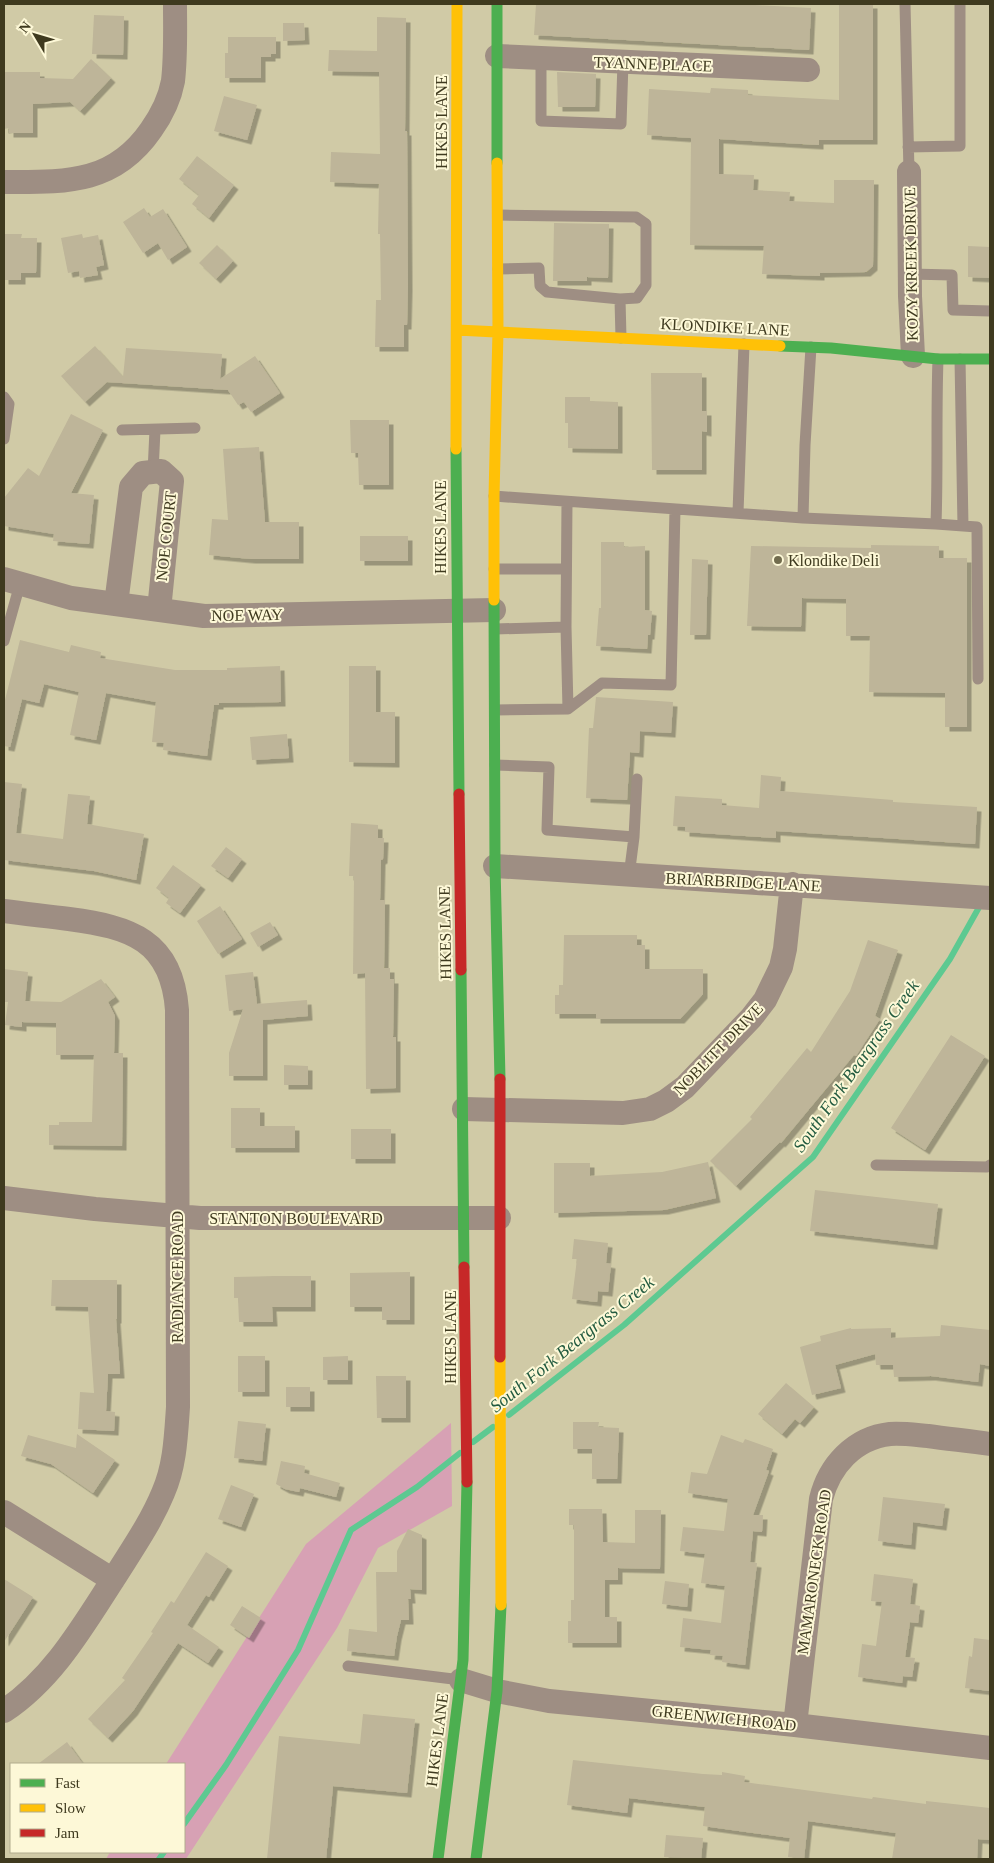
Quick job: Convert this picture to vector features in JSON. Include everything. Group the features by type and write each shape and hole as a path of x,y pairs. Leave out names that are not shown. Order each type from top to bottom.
{"main road":[{"name":"HIKES LANE","path":"438,1859 460,1680 465,1605 468,1491 457,611 458,4"},
{"path":"476,1859 498,1690 502,1590 500,1406 501,1109 495,866 494,568 498,331 497,4"},
{"name":"KLONDIKE LANE","path":"457,330 811,347 938,359 990,359"}],"street":[{"path":"4,182 58,182 93,176 121,161 141,143 158,120 173,82 174,4"},
{"name":"TYANNE PLACE","path":"497,56 808,70"},
{"name":"KOZY KREEK DRIVE","path":"909,172 913,356"},
{"name":"NOE COURT","path":"116,604 132,487 143,473 161,471 172,481 159,610"},
{"name":"NOE WAY","path":"12,581 71,598 204,616 457,611 495,619"},
{"name":"BRIARBRIDGE LANE","path":"495,866 982,897"},
{"name":"NOBLITT DRIVE","path":"464,1109 632,1113 650,1108 666,1100 678,1091 751,1018 765,1000 774,984 785,949 792,884"},
{"name":"RADIANCE ROAD","path":"4,911 102,923 134,934 157,953 166,968 176,994 178,1407 176,1443 171,1468 164,1492 147,1526 72,1644 45,1676 4,1712"},
{"name":"STANTON BOULEVARD","path":"4,1198 94,1209 200,1218 500,1218"},
{"name":"MAMARONECK ROAD","path":"795,1725 821,1499 832,1471 848,1452 867,1440 890,1434 990,1444"},
{"path":"4,1512 113,1580"},
{"name":"GREENWICH ROAD","path":"460,1680 549,1700 795,1725 990,1748"}],"lane":[{"path":"905,4 909,172"},
{"path":"908,147 960,146 960,4"},
{"path":"541,59 541,121 550,122 621,124 623,62"},
{"path":"498,215 636,217 646,224 646,286 637,298 620,299 547,292 540,286 539,268 498,269"},
{"path":"910,274 952,276 953,310 990,311"},
{"path":"620,299 621,338"},
{"path":"738,513 744,344"},
{"path":"803,518 811,347"},
{"path":"936,524 938,359"},
{"path":"960,359 963,526"},
{"path":"4,397 9,404 4,439"},
{"path":"122,430 195,428"},
{"path":"153,472 155,430"},
{"path":"494,496 803,518 977,526 978,679"},
{"path":"567,502 566,627 568,709"},
{"path":"495,710 568,709 602,684 670,685 675,509"},
{"path":"494,568 566,569"},
{"path":"4,641 12,581"},
{"path":"495,619 566,627"},
{"path":"495,766 549,767 547,830 634,836"},
{"path":"630,876 637,779"},
{"path":"876,1165 990,1166"},
{"path":"348,1666 460,1680"}],"shaded area":[{"path":"451,1423 452,1506 378,1548 337,1628 186,1859 106,1859 109,1853 185,1853 185,1763 167,1763 306,1544"}],"building":[{"path":"536,4 736,4 811,8 809,50 534,35"},
{"path":"839,4 873,4 873,140 819,140 819,145 719,139 719,174 754,175 753,190 790,192 789,201 834,203 834,180 874,180 873,266 866,272 820,273 820,276 762,274 764,246 690,245 691,138 647,135 649,89 710,93 711,88 748,90 748,95 839,100"},
{"path":"94,15 124,16 123,55 92,54"},
{"path":"377,17 406,18 405,131 407,131 408,287 407,325 404,325 404,347 375,347 376,300 381,300 380,234 378,234 379,184 330,182 331,152 380,154 379,72 328,71 329,50 377,51"},
{"path":"283,23 304,23 305,40 283,41"},
{"path":"228,37 276,37 276,54 271,54 271,57 261,57 261,78 225,78 225,53 228,53"},
{"path":"91,59 111,78 80,111 70,102 33,104 33,133 9,133 9,128 4,129 4,72 40,72 40,78 73,79"},
{"path":"557,72 596,74 595,107 558,107"},
{"path":"224,96 257,105 247,140 214,131"},
{"path":"197,156 234,185 209,218 192,204 199,195 179,179"},
{"path":"144,208 150,217 163,209 187,247 168,260 158,243 143,253 123,222"},
{"path":"554,223 609,224 608,278 587,277 587,281 553,281"},
{"path":"4,234 22,234 21,238 37,238 36,273 21,273 21,280 4,280"},
{"path":"82,234 83,238 98,235 104,265 96,267 98,275 80,278 79,271 68,273 61,238"},
{"path":"217,245 233,261 216,279 199,263"},
{"path":"968,246 990,247 990,278 968,277"},
{"path":"95,346 123,377 126,348 222,354 220,379 255,356 280,393 251,412 244,402 238,405 228,390 107,382 85,402 61,376"},
{"path":"651,373 702,373 702,411 707,411 707,432 702,431 702,470 652,470"},
{"path":"565,397 590,397 590,401 618,402 618,449 568,448 568,423 565,423"},
{"path":"71,414 103,430 71,493 94,495 89,544 53,541 54,534 4,526 4,498 28,468 39,476"},
{"path":"350,420 389,420 389,485 359,485 358,453 351,453"},
{"path":"259,447 265,522 299,522 299,559 251,559 209,555 212,519 228,520 223,449"},
{"path":"360,536 408,536 408,561 360,561"},
{"path":"601,542 624,542 624,547 645,546 645,610 652,611 647,649 596,646 599,608 601,608"},
{"path":"871,545 939,546 939,558 967,558 967,727 945,727 945,693 869,692 870,636 846,636 846,599 802,598 801,627 747,626 751,546 871,548"},
{"path":"692,559 708,560 706,635 690,635"},
{"path":"20,640 69,652 71,645 101,652 100,658 175,670 227,670 227,668 280,666 281,702 219,703 219,705 214,705 207,756 163,750 164,743 152,742 156,702 106,693 96,740 70,735 79,692 44,684 39,703 22,699 10,747 4,746 4,704"},
{"path":"349,666 376,666 376,712 395,712 395,763 349,762"},
{"path":"596,697 673,702 671,733 640,731 639,753 630,752 627,800 586,798 589,728 593,728"},
{"path":"287,734 289,758 252,760 250,737"},
{"path":"761,775 781,777 780,791 893,800 893,802 977,807 975,844 776,831 776,838 685,832 685,827 673,826 675,796 722,799 722,805 759,808"},
{"path":"4,782 22,784 16,833 63,839 68,794 90,796 87,824 144,834 136,880 94,871 4,860"},
{"path":"351,823 378,825 378,838 384,838 383,859 381,860 380,900 385,900 384,968 390,968 390,979 394,979 393,1037 396,1037 396,1088 366,1089 365,973 353,974 354,876 349,876"},
{"path":"226,847 242,859 228,878 211,866"},
{"path":"173,865 201,885 180,913 166,903 169,898 156,888"},
{"path":"220,906 242,939 218,954 197,921"},
{"path":"270,922 278,935 258,947 250,933"},
{"path":"564,935 637,935 637,945 645,945 645,969 703,969 703,994 680,1019 596,1019 596,1014 555,1014 555,995 559,995 559,985 563,985"},
{"path":"868,940 898,950 875,1016 880,1019 856,1056 854,1055 781,1143 736,1186 710,1161 752,1119 750,1117 807,1048 811,1052 850,991"},
{"path":"4,969 28,972 25,1001 61,1002 101,979 115,997 108,1002 115,1016 114,1053 123,1053 122,1146 49,1145 49,1125 59,1125 59,1122 92,1122 94,1055 56,1055 56,1023 22,1022 22,1027 5,1025 8,1002 4,1002"},
{"path":"253,972 257,1004 307,1000 308,1016 263,1020 263,1076 229,1076 229,1053 243,1009 229,1011 225,975"},
{"path":"951,1035 985,1056 925,1150 891,1128"},
{"path":"284,1065 308,1066 308,1085 284,1085"},
{"path":"231,1108 260,1108 260,1126 295,1126 295,1148 231,1148"},
{"path":"351,1129 391,1129 391,1159 351,1159"},
{"path":"708,1162 716,1198 664,1210 554,1213 554,1163 590,1163 590,1176 662,1172"},
{"path":"815,1190 938,1204 933,1245 810,1231"},
{"path":"574,1239 608,1243 606,1263 611,1264 608,1292 598,1291 597,1302 572,1299 577,1259 572,1259"},
{"path":"410,1272 410,1320 382,1320 382,1307 350,1307 350,1273"},
{"path":"311,1276 311,1307 272,1307 273,1322 239,1322 238,1298 234,1298 234,1277"},
{"path":"52,1280 117,1280 116,1319 120,1374 108,1374 106,1411 115,1412 114,1431 78,1429 80,1392 94,1393 88,1307 51,1306"},
{"path":"941,1325 990,1330 990,1366 980,1364 978,1382 931,1376 894,1377 893,1365 876,1365 875,1354 835,1365 841,1388 812,1395 800,1347 821,1341 820,1336 851,1328 891,1328 891,1338 940,1336"},
{"path":"238,1356 265,1356 265,1392 238,1392"},
{"path":"348,1356 348,1380 323,1380 323,1357"},
{"path":"376,1376 406,1376 406,1418 377,1418"},
{"path":"786,1383 814,1407 800,1423 795,1419 782,1434 758,1414"},
{"path":"286,1387 310,1387 310,1407 286,1407"},
{"path":"238,1421 266,1424 262,1461 234,1458"},
{"path":"573,1422 599,1422 598,1427 619,1428 617,1479 592,1479 592,1449 573,1449"},
{"path":"77,1434 115,1460 93,1493 51,1464 21,1456 28,1435 76,1448"},
{"path":"721,1435 743,1443 745,1439 773,1449 766,1470 769,1471 753,1515 763,1515 762,1532 753,1531 750,1562 757,1563 745,1665 722,1662 723,1656 710,1655 711,1650 680,1647 683,1618 721,1623 725,1586 701,1583 705,1554 680,1551 683,1527 724,1531 728,1499 688,1493 691,1472 707,1474"},
{"path":"281,1461 305,1466 304,1473 340,1483 336,1497 300,1488 299,1492 285,1489 276,1484"},
{"path":"231,1485 254,1494 241,1527 218,1519"},
{"path":"883,1497 945,1504 942,1526 913,1522 911,1545 878,1541"},
{"path":"569,1509 602,1509 603,1542 635,1543 635,1510 661,1510 660,1569 618,1568 618,1580 605,1580 605,1617 617,1617 617,1643 568,1643 568,1621 571,1621 571,1600 574,1600 574,1525 569,1525"},
{"path":"408,1529 422,1535 422,1590 410,1589 411,1599 408,1599 409,1620 401,1620 394,1656 347,1651 349,1629 377,1632 376,1572 397,1572 397,1551"},
{"path":"206,1552 228,1566 209,1597 206,1595 187,1625 219,1647 208,1663 178,1643 133,1711 108,1738 88,1719 125,1680 122,1678 153,1633 151,1632 171,1601 174,1603"},
{"path":"874,1574 913,1579 910,1604 920,1606 918,1623 910,1622 905,1657 915,1658 912,1677 903,1676 902,1683 858,1677 862,1644 876,1646 882,1602 871,1601"},
{"path":"4,1579 33,1597 4,1642"},
{"path":"665,1581 689,1584 687,1607 662,1604"},
{"path":"242,1606 261,1618 249,1638 230,1625"},
{"path":"974,1638 990,1640 990,1691 965,1688 969,1656 972,1657"},
{"path":"363,1714 415,1719 407,1793 333,1786 326,1859 267,1859 279,1736 360,1744"},
{"path":"67,1742 82,1763 39,1763"},
{"path":"573,1760 703,1774 722,1775 722,1772 745,1776 744,1782 872,1799 873,1797 926,1804 926,1801 990,1808 990,1840 978,1839 977,1859 892,1859 896,1833 808,1821 804,1859 788,1857 790,1838 703,1826 705,1807 629,1798 627,1813 567,1805"},
{"path":"666,1835 703,1838 701,1859 664,1857"}],"waterway":[{"name":"South Fork Beargrass Creek","path":"509,1415 624,1325 813,1157 950,959 982,902"},
{"name":"South Fork Beargrass Creek","path":"473,1442 493,1427"},
{"name":"South Fork Beargrass Creek","path":"185,1823 226,1765 298,1650 351,1530 417,1487 460,1453"},
{"name":"South Fork Beargrass Creek","path":"159,1859 163,1853"}],"traffic: fast":[{"path":"497,4 497,163"},
{"path":"780,346 831,348 938,359 990,359"},
{"path":"456,449 459,794"},
{"path":"494,600 495,866 500,1079"},
{"path":"461,970 464,1267"},
{"path":"438,1859 463,1660 467,1482"},
{"path":"476,1859 497,1691 501,1605"}],"traffic: slow":[{"path":"456,449 457,4"},
{"path":"494,600 494,496 498,331 497,163"},
{"path":"457,330 780,346"},
{"path":"500,1357 501,1605"}],"traffic: jam":[{"path":"459,794 461,970"},
{"path":"500,1079 500,1357"},
{"path":"464,1267 467,1482"}],"place":[{"name":"Klondike Deli","path":"778,560"}]}
